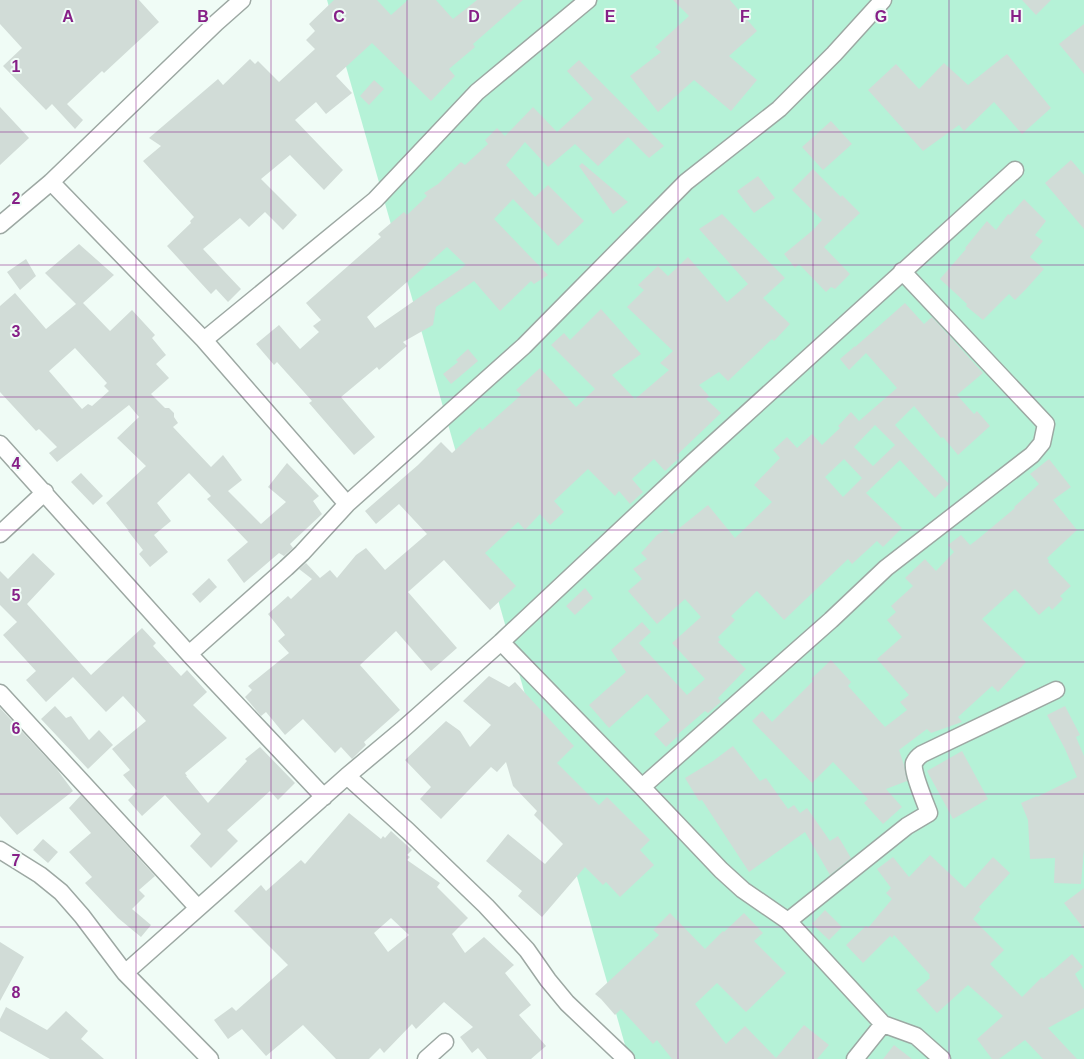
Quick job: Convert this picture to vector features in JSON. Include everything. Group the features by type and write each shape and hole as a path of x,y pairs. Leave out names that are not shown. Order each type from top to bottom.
{"street":[{"path":"0,226 51,182 242,0"},
{"path":"204,340 375,200 477,92 588,0"},
{"path":"189,654 302,553 347,504 524,346 686,182 779,109 834,54 883,0"},
{"path":"125,973 501,642 692,463 1015,170"},
{"path":"51,182 204,340 347,504"},
{"path":"642,787 831,620 886,568 1032,455 1042,443 1046,424 902,271"},
{"path":"0,444 189,654 324,798"},
{"path":"0,534 45,492"},
{"path":"501,642 721,870 743,890 788,920 883,1024 916,1036 942,1059"},
{"path":"788,920 907,826 929,813 914,771 914,763 917,758 1056,690"},
{"path":"0,693 198,908"},
{"path":"347,776 486,906 526,950 567,1003 626,1059"},
{"path":"0,850 40,875 61,892 82,916 125,973 210,1059"},
{"path":"855,1059 883,1024"},
{"path":"426,1059 444,1042"}],"green space":[{"path":"327,0 1084,0 1084,1059 629,1059"}],"building":[{"path":"0,0 139,0 159,22 67,104 83,120 75,129 52,104 46,110 3,66 22,48 0,24"},
{"path":"334,0 377,0 391,15 408,0 436,0 453,19 477,0 523,0 473,44 475,47 449,69 455,76 431,101 372,43 336,76 352,93 326,114 316,102 295,120 343,170 324,190 290,155 261,179 297,215 283,230 265,212 249,227 240,218 203,249 241,289 228,302 216,289 211,294 167,246 191,223 190,221 194,217 143,161 161,146 149,138 218,79 223,85 250,59 255,64 258,61 279,82 315,49 306,40 315,31 309,24"},
{"path":"673,0 730,0 757,31 729,56 757,80 731,111 694,80 658,112 630,76 661,52 655,47 689,16"},
{"path":"1022,0 1051,0 1036,15"},
{"path":"1084,24 1084,74 1059,44"},
{"path":"1007,54 1051,108 1022,134 994,102 964,131 959,125 923,151 868,90 896,64 919,89 944,63 968,85"},
{"path":"579,60 664,146 649,158 628,137 598,166 575,144 548,167 525,142 506,165 535,197 548,185 584,221 558,246 513,199 494,219 548,275 534,284 531,281 500,311 474,281 436,307 433,325 403,342 407,346 379,370 377,367 341,397 375,437 354,455 309,403 312,401 277,362 274,365 256,344 279,325 300,349 319,332 313,326 321,320 306,303 381,237 378,234 404,212 407,215 427,196 424,193 438,184 461,162 465,165 488,144 485,140 497,128 505,136 533,107 557,132 593,99 567,71","holes":["447,247 466,265 375,328 367,317"]},
{"path":"374,80 384,89 369,105 360,96"},
{"path":"0,107 29,138 0,165"},
{"path":"831,121 852,144 823,170 802,147"},
{"path":"1071,160 1084,175 1084,229 1045,183"},
{"path":"582,163 628,202 613,214 579,166"},
{"path":"813,169 860,213 824,247 850,274 835,289 831,287 826,292 799,264 795,268 784,254 822,220 792,190"},
{"path":"758,176 775,198 754,213 737,191"},
{"path":"1024,199 1046,221 1035,235 1043,241 1030,257 1044,269 1015,300 1009,294 983,320 966,306 967,304 940,279 987,221 996,230 1008,214 1010,215"},
{"path":"722,214 785,278 763,298 790,324 774,341 772,339 728,381 719,372 699,385 709,396 706,399 721,413 677,455 679,458 665,471 654,459 632,479 643,492 630,504 619,491 615,496 588,469 554,501 564,512 550,525 540,514 525,530 518,522 485,553 516,586 490,610 444,560 408,592 457,648 431,671 396,631 360,665 400,710 364,742 366,745 352,759 341,747 335,753 303,719 285,735 266,712 261,716 245,697 252,690 248,686 289,653 278,641 285,635 268,614 288,596 291,599 312,579 299,569 306,563 320,578 330,570 337,578 356,555 366,548 385,570 427,534 399,504 376,524 365,511 418,465 441,442 452,453 480,427 482,430 521,395 516,390 540,368 576,407 595,389 551,345 564,333 570,340 601,309 641,354 612,375 635,399 669,370 660,363 673,351 627,307 644,290 638,285 658,266 668,276 688,257 727,302 748,284 699,229"},
{"path":"79,244 114,275 83,303 110,331 132,310 155,335 152,338 166,355 156,364 169,378 151,394 165,408 169,408 174,413 178,423 173,427 211,467 223,455 242,480 228,491 261,524 286,502 268,487 287,463 319,496 313,501 322,514 290,544 293,548 284,556 279,553 244,583 227,560 248,542 207,499 211,496 189,473 157,503 171,521 154,535 168,552 150,567 139,554 143,550 106,503 146,466 117,438 139,417 129,405 57,462 49,453 57,447 39,429 36,431 0,392 0,306 15,293 46,329 76,304 45,273","holes":["75,348 107,383 104,386 109,391 92,406 88,404 82,409 49,371"]},
{"path":"26,259 36,276 20,290 7,272"},
{"path":"905,303 924,324 932,317 983,373 957,395 974,414 977,411 990,426 958,455 914,406 895,425 949,484 935,498 900,460 866,493 902,528 883,547 877,541 852,564 848,559 784,620 757,591 731,616 735,620 718,637 720,640 718,642 746,669 718,698 721,702 708,713 705,711 666,747 654,734 670,720 647,694 609,728 589,705 626,672 611,650 642,622 651,632 639,643 687,695 705,679 672,643 701,617 685,599 657,624 628,591 642,579 633,569 647,559 641,553 657,535 666,529 672,534 708,505 735,538 772,502 754,485 780,458 773,450 787,437 797,448 812,434 822,445 840,428 838,426 851,412 859,421 897,388 866,353 849,370 840,359","holes":["875,425 895,445 873,466 854,447","844,459 862,478 843,497 825,477"]},
{"path":"468,349 478,361 451,384 443,374 458,362 456,360"},
{"path":"1049,459 1071,487 1053,500 1077,530 1047,558 1048,562 1071,586 1060,596 1063,599 1052,610 1049,606 1039,615 1015,589 982,619 1026,662 998,692 992,686 958,717 962,722 931,733 927,729 899,750 907,781 886,789 902,807 883,824 864,803 868,799 833,762 812,783 752,721 762,711 772,722 831,660 851,682 848,686 885,727 907,710 900,702 909,695 877,659 902,637 887,620 896,612 891,606 913,586 905,578 925,559 936,571 954,552 948,545 961,535 970,545 978,539 1015,508 1039,484 1030,474"},
{"path":"81,473 103,496 93,505 71,482"},
{"path":"33,553 55,574 27,604 91,675 142,628 156,643 153,646 181,676 187,670 207,692 193,705 227,738 185,773 208,803 247,761 245,759 260,747 295,783 278,800 270,791 227,830 238,841 211,868 190,846 201,834 165,795 142,816 128,800 137,791 123,775 130,770 112,749 146,721 123,696 106,712 73,677 46,702 26,680 36,671 3,635 17,622 0,605 0,571 8,579"},
{"path":"209,578 217,587 200,603 192,594"},
{"path":"585,588 593,598 575,615 566,606"},
{"path":"489,676 509,687 515,682 574,746 557,763 599,805 607,797 650,840 640,850 654,865 620,897 606,882 603,885 585,867 542,917 518,896 522,891 486,861 508,834 545,864 563,844 534,815 537,811 513,786 506,762 497,772 491,767 441,819 420,799 431,787 405,760 446,721 460,731 470,747 491,725 463,701"},
{"path":"55,706 66,718 71,716 89,740 99,730 113,745 88,769 41,719"},
{"path":"1065,706 1080,735 1076,737 1084,756 1084,849 1081,884 1054,883 1055,858 1030,859 1028,820 1021,803 1077,777 1047,715"},
{"path":"0,708 56,768 73,791 17,835 0,816"},
{"path":"733,746 760,781 766,778 788,809 794,805 800,813 807,808 830,841 838,836 851,858 830,875 805,832 749,872 702,800 699,801 685,778"},
{"path":"962,751 988,799 953,819 927,771"},
{"path":"81,795 155,876 139,890 145,896 132,909 151,925 141,937 118,918 85,883 92,877 69,852 91,833 69,808"},
{"path":"349,813 381,839 383,836 385,838 391,831 412,850 407,855 410,857 407,860 440,883 437,887 468,918 452,934 465,953 484,937 514,965 505,973 531,1005 519,1015 546,1046 531,1059 487,1059 478,1048 472,1053 460,1037 473,1027 444,1002 416,1029 412,1024 384,1053 380,1048 369,1059 336,1059 303,1025 266,1056 242,1029 228,1039 214,1020 232,1007 236,1011 288,965 234,911 261,885 266,891 301,860 305,864","holes":["391,918 409,935 388,952 374,933"]},
{"path":"43,839 58,852 48,863 33,850"},
{"path":"930,855 965,888 993,857 1010,873 979,907 981,909 973,919 1004,950 990,964 1022,997 1042,977 1043,979 1072,954 1083,967 1075,974 1084,990 1084,1008 1048,1028 1077,1059 1043,1059 1025,1040 999,1059 992,1059 977,1039 1003,1016 968,985 937,1013 916,990 930,978 930,975 894,935 892,938 890,936 863,963 846,945 866,926 868,928 892,899 886,893 891,888 877,869 893,857 909,877"},
{"path":"1084,888 1084,929 1064,903"},
{"path":"825,910 842,927 829,940 812,924"},
{"path":"670,913 705,949 744,913 763,933 754,941 786,973 746,1012 717,983 695,1004 726,1044 745,1026 776,1058 804,1025 829,1045 817,1059 672,1059 657,1040 653,1044 621,1009 615,1015 595,994 659,935 653,930"},
{"path":"0,942 24,957 0,1001"},
{"path":"6,1007 47,1030 66,1011 88,1031 81,1039 104,1059 50,1059 0,1031 0,1019"},
{"path":"894,1045 912,1059 883,1059"}]}
